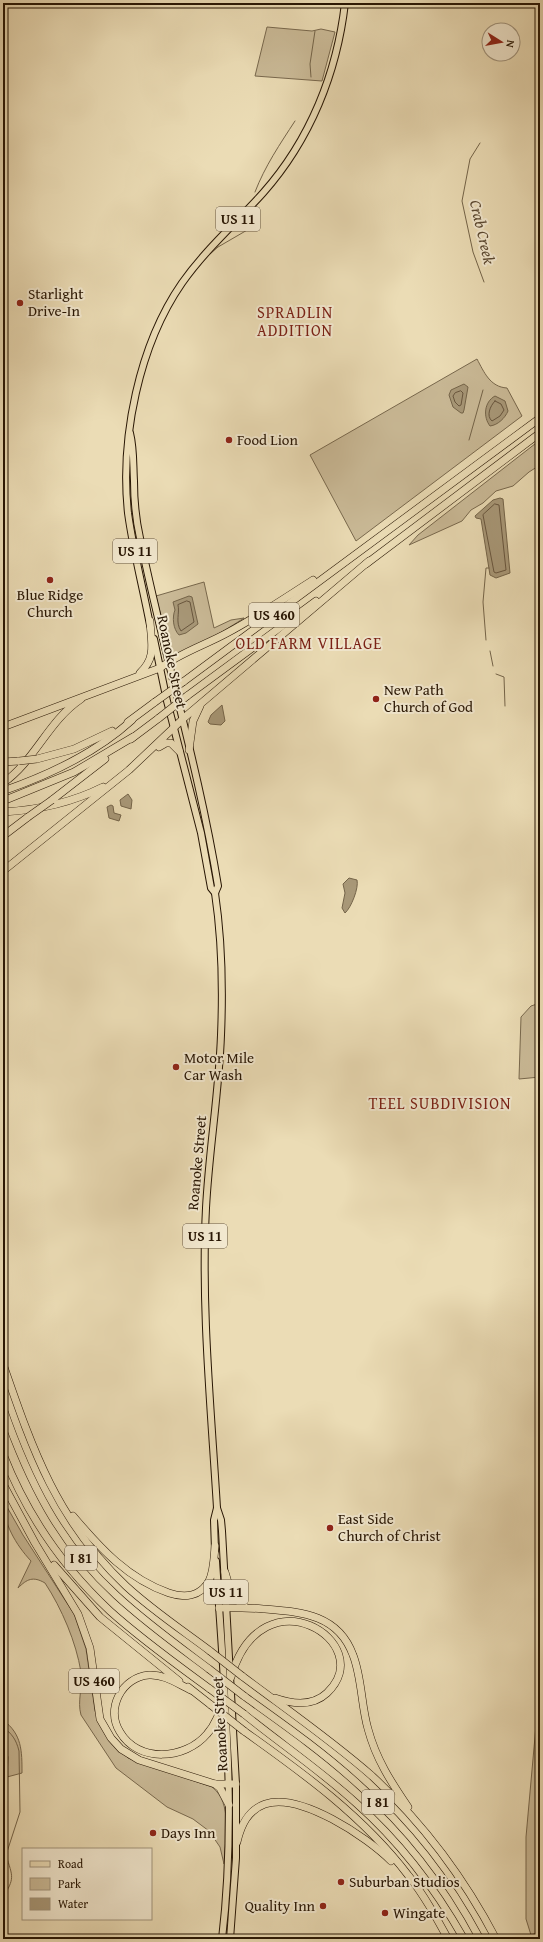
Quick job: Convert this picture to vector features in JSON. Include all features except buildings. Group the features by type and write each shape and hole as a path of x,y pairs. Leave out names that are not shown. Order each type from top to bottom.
{"highway":[{"name":"US 460","path":"3,792 75,760 120,731 155,702 540,418"},
{"name":"US 460","path":"3,836 187,696 540,433"},
{"path":"3,727 139,674 160,668 168,662 228,633 364,548"},
{"path":"3,871 150,752 182,720 369,561"},
{"path":"139,674 151,661 152,653 150,622"},
{"path":"3,783 24,764 58,719 75,704 93,692"},
{"path":"189,750 193,721 203,702"},
{"path":"3,762 38,759 57,754 90,743 132,720"},
{"name":"US 460","path":"3,801 74,772 133,737"},
{"path":"150,752 169,743 174,744 179,751"},
{"path":"3,812 28,810 62,804 88,795 114,782"},
{"path":"3,1364 33,1449 56,1497 85,1540 115,1575 153,1608 362,1768 390,1794 422,1828"},
{"name":"I 81","path":"3,1408 20,1455 35,1488 50,1515 75,1550 99,1579 132,1610 348,1775 392,1816 440,1874 480,1939"},
{"name":"I 81","path":"3,1454 29,1509 52,1546 75,1574 121,1620 339,1788 371,1817 416,1866 440,1900 464,1939"},
{"name":"US 460","path":"3,1484 23,1523 78,1614 90,1648 100,1719 111,1738 121,1749 139,1760 215,1784"},
{"path":"56,1497 99,1546 120,1565 139,1580 174,1595 192,1595 206,1586 212,1572 215,1546"},
{"path":"23,1523 54,1565 88,1605 127,1640 341,1804 385,1848 411,1879 448,1939"},
{"path":"225,1572 232,1596 239,1604 247,1608"},
{"path":"223,1607 296,1612 313,1615 330,1625 345,1639 355,1661 368,1729 378,1758 390,1782 422,1828 462,1880 496,1939"},
{"path":"231,1677 242,1648 254,1635 265,1627 284,1622 300,1622 310,1625 326,1635 336,1649 339,1662 334,1683 326,1693 315,1700 300,1703 269,1696"},
{"path":"191,1690 173,1681 155,1675 140,1677 131,1681 120,1692 115,1706 115,1720 120,1732 128,1742 147,1752 164,1754 183,1751 194,1746 207,1734 216,1720 224,1699"},
{"path":"215,1784 232,1784"},
{"path":"215,1784 220,1788 229,1805"},
{"path":"237,1842 243,1824 255,1810 270,1803 291,1804 314,1811 349,1828 388,1858 411,1879"}],"main road":[{"name":"Roanoke Street","path":"216,893 211,888 201,833 179,751 150,622 128,514 126,447 130,433 139,379 159,323 181,284 196,265 263,193 297,148 315,114 330,76 338,48 345,3"},
{"name":"Roanoke Street","path":"130,433 134,447 134,490 140,536 168,662 209,833 218,886 216,893 222,965 221,1030 207,1183 204,1252 217,1508 221,1520 225,1572 223,1607 224,1699 237,1842 230,1939"},
{"path":"191,795 196,802 204,829 209,833"},
{"path":"201,833 207,839 212,861 215,866"},
{"name":"Roanoke Street","path":"217,1508 214,1520 215,1546 231,1677 232,1784 229,1805 228,1877 222,1939"}],"green space":[{"path":"267,27 312,31 321,29 335,32 322,81 255,76"},
{"path":"477,359 485,374 492,382 501,387 507,388 522,416 356,541 310,455"},
{"path":"540,440 540,465 529,472 513,486 496,491 483,503 471,510 462,521 409,545 418,535"},
{"path":"204,582 214,628 231,620 244,618 198,645 179,653 172,654 169,649 156,596"},
{"path":"540,1003 540,1077 519,1079 521,1017 531,1006"},
{"path":"3,1500 23,1535 74,1614 86,1649 95,1711 106,1736 128,1758 212,1787 219,1794 223,1802 226,1822 224,1864 220,1847 209,1831 193,1819 167,1807 116,1768 81,1715 81,1672 76,1649 63,1615 45,1583 34,1579 24,1582 18,1588 31,1561 20,1548 11,1533 5,1517"},
{"path":"540,1681 540,1932 531,1935 526,1919 526,1837"},
{"path":"3,1720 14,1731 20,1744 22,1757 22,1773 7,1777 8,1757 3,1742"}],"water":[{"path":"464,384 468,387 464,410 463,413 461,413 453,407 449,395 451,390"},
{"path":"495,396 505,401 508,411 501,421 490,426 486,418 486,410 489,402"},
{"path":"500,498 503,499 510,573 496,578 490,575 481,519 476,518 475,516 493,500"},
{"path":"189,596 192,597 198,624 186,633 179,635 175,630 175,610 173,602"},
{"path":"222,705 225,721 221,725 210,724 208,722 211,715"},
{"path":"128,794 132,800 131,809 121,806 120,800"},
{"path":"111,805 113,806 114,813 121,815 119,821 109,818 107,807"},
{"path":"349,878 357,880 357,888 352,902 345,913 342,908 345,893 343,884"}],"waterway":[{"path":"311,77 310,64 315,31"},
{"path":"255,192 268,164 295,121"},
{"name":"Crab Creek","path":"480,143 470,159 462,201 473,252 484,282"},
{"path":"251,224 256,207"},
{"path":"210,254 218,247 249,229"},
{"name":"Crab Creek","path":"469,440 483,390"},
{"name":"Crab Creek","path":"486,640 483,602 486,568 489,568"},
{"name":"Crab Creek","path":"490,651 493,666"},
{"name":"Crab Creek","path":"496,674 504,677 505,706"},
{"path":"3,1727 13,1737 19,1751 20,1812 6,1855 12,1877 10,1886 3,1898"}],"place":[{"name":"Starlight Drive-In","path":"20,303"},
{"name":"Food Lion","path":"229,440"},
{"name":"Blue Ridge Church","path":"50,580"},
{"name":"New Path Church of God","path":"376,699"},
{"name":"Motor Mile Car Wash","path":"176,1067"},
{"name":"East Side Church of Christ","path":"330,1528"},
{"name":"Days Inn","path":"153,1833"},
{"name":"Suburban Studios","path":"341,1882"},
{"name":"Quality Inn","path":"323,1906"},
{"name":"Wingate","path":"385,1913"}],"district":[{"name":"SPRADLIN ADDITION","path":"295,321"},
{"name":"OLD FARM VILLAGE","path":"309,643"},
{"name":"TEEL SUBDIVISION","path":"440,1103"}]}
